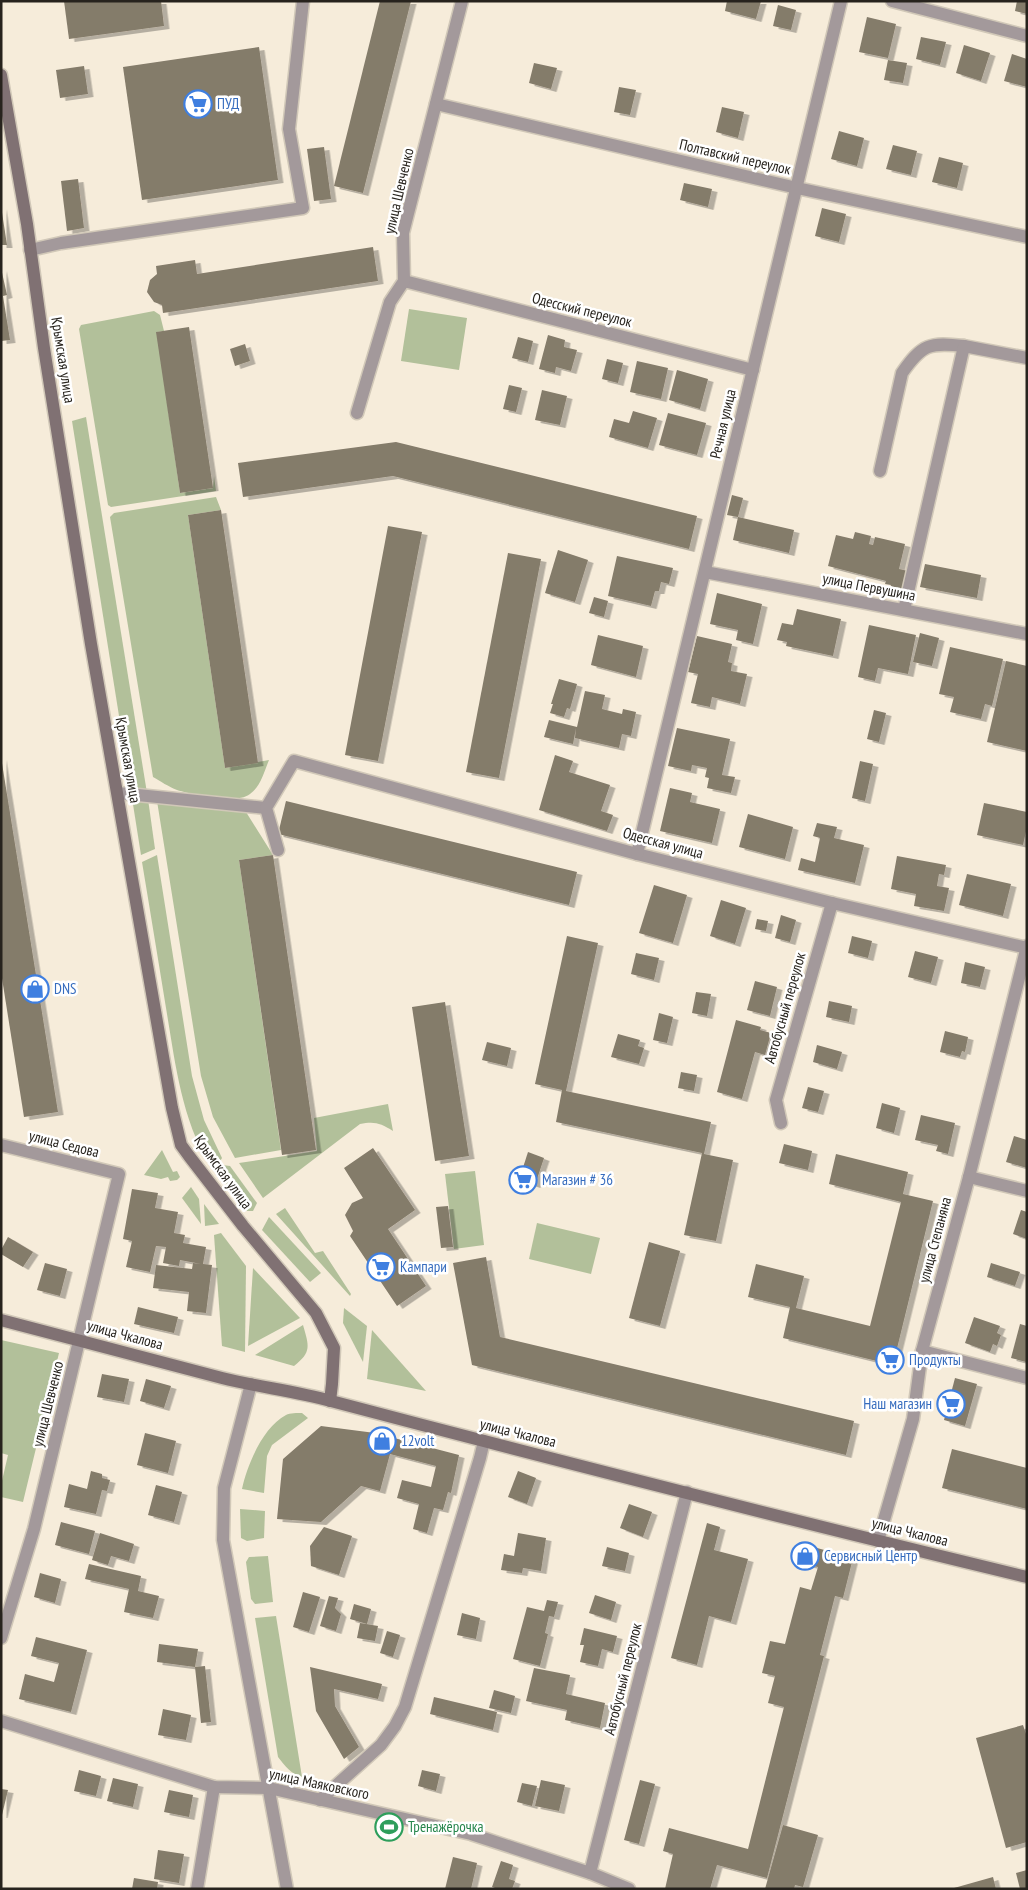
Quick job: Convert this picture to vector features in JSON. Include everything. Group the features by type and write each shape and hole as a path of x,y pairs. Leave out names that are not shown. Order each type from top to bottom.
{"main road":[{"name":"Крымская улица","path":"1,75 87,614 164,1068 181,1145 243,1226 316,1313 334,1348 330,1400"},
{"name":"улица Чкалова","path":"1,1320 251,1384 330,1400 484,1442 1027,1577"}],"street":[{"path":"30,250 60,243 303,208 289,129 303,1"},
{"name":"улица Шевченко","path":"404,281 403,233 462,1"},
{"name":"Речная улица","path":"637,854 841,1"},
{"path":"892,1 1027,36"},
{"name":"Полтавский переулок","path":"436,104 797,188 1027,236"},
{"path":"357,413 390,302 404,281"},
{"name":"Одесский переулок","path":"404,281 753,370"},
{"path":"880,471 902,373 911,359 923,348 940,343 1027,358"},
{"path":"904,610 964,346"},
{"name":"улица Первушина","path":"705,572 1027,634"},
{"name":"Одесская улица","path":"266,808 294,761 637,854 832,903 1027,948"},
{"path":"118,793 266,808 278,850"},
{"name":"Автобусный переулок","path":"781,1123 776,1100 832,903"},
{"name":"улица Степаняна","path":"878,1541 913,1419 922,1351 969,1177 1027,948"},
{"name":"улица Седова","path":"1,1145 119,1174"},
{"name":"улица Шевченко","path":"1,1638 34,1529 119,1174"},
{"path":"969,1177 1027,1191"},
{"path":"922,1351 1027,1378"},
{"path":"251,1384 224,1488 223,1540 287,1889"},
{"path":"320,1800 381,1745 395,1726 405,1707 484,1442"},
{"name":"Автобусный переулок","path":"590,1873 687,1492"},
{"name":"улица Маяковского","path":"1,1721 214,1787 270,1788 471,1834 590,1873 629,1889"},
{"path":"197,1889 214,1787"}],"green space":[{"path":"409,309 467,318 459,370 401,361"},
{"path":"154,311 160,315 164,331 157,332 180,493 213,488 214,476 216,491 111,507 108,505 79,329 81,325"},
{"path":"86,417 147,793 131,791 72,421"},
{"path":"216,497 221,510 188,515 225,768 269,760 262,778 254,791 244,797 235,799 214,798 184,792 153,777 110,517 114,513"},
{"path":"132,798 148,799 155,849 141,855"},
{"path":"157,801 246,812 273,855 239,860 281,1150 235,1158 213,1117 201,1076"},
{"path":"157,855 192,1076 204,1120 222,1158 215,1165 209,1164 199,1146 185,1108 176,1068 142,862"},
{"path":"388,1104 393,1131 377,1123 360,1124 263,1198 239,1163 317,1151 314,1118"},
{"path":"162,1150 173,1172 177,1171 180,1177 177,1180 170,1181 168,1177 161,1179 144,1175"},
{"path":"222,1165 230,1166 257,1203 253,1211 247,1211 244,1208 219,1173"},
{"path":"475,1171 484,1245 454,1249 445,1174"},
{"path":"191,1187 199,1199 201,1224 182,1198"},
{"path":"204,1204 219,1224 205,1226"},
{"path":"285,1208 315,1253 323,1251 351,1294 350,1296 276,1214"},
{"path":"269,1217 321,1273 310,1282 262,1230"},
{"path":"537,1223 600,1238 591,1274 529,1259"},
{"path":"221,1233 246,1266 245,1352 222,1346 214,1235"},
{"path":"253,1268 300,1318 248,1346"},
{"path":"344,1308 367,1326 363,1362 343,1323"},
{"path":"303,1325 308,1344 304,1357 294,1366 255,1355"},
{"path":"372,1330 426,1391 367,1379"},
{"path":"1,1340 59,1353 23,1502 1,1497 1,1485 8,1455 1,1453"},
{"path":"302,1413 308,1418 272,1445 267,1456 264,1493 242,1489 252,1458 270,1428 286,1415"},
{"path":"240,1509 265,1511 264,1538 247,1541 241,1538"},
{"path":"268,1556 273,1602 255,1604 251,1599 246,1562 249,1557"},
{"path":"276,1616 302,1777 291,1772 278,1757 255,1618"}],"building":[{"path":"64,1 161,1 164,26 69,39"},
{"path":"380,1 411,1 363,193 334,186"},
{"path":"727,1 761,1 756,19 725,11"},
{"path":"1017,1 1027,1 1027,14 1015,11"},
{"path":"778,5 796,10 791,30 773,26"},
{"path":"867,17 896,24 888,58 859,52"},
{"path":"921,37 946,42 940,65 916,59"},
{"path":"964,45 990,53 981,81 956,73"},
{"name":"ПУД","path":"259,47 278,180 142,200 123,67"},
{"path":"1012,54 1027,59 1027,87 1004,81"},
{"path":"888,60 907,63 903,83 884,80"},
{"path":"534,63 557,68 551,89 529,83"},
{"path":"84,66 88,94 60,98 56,70"},
{"path":"619,87 636,90 630,115 614,112"},
{"path":"722,107 744,112 738,138 716,132"},
{"path":"839,131 864,138 857,166 831,159"},
{"path":"893,145 917,151 911,175 886,169"},
{"path":"324,147 331,199 314,201 307,149"},
{"path":"939,157 963,163 957,188 932,182"},
{"path":"78,179 84,228 67,231 61,181"},
{"path":"684,183 712,189 708,207 680,200"},
{"path":"1,206 7,245 1,245"},
{"path":"822,208 846,214 839,242 815,236"},
{"path":"373,247 378,281 163,313 162,305 154,302 147,292 150,280 157,274 156,266 195,260 197,274"},
{"path":"1,268 7,295 3,296 10,340 1,341"},
{"path":"189,327 213,488 180,493 156,332"},
{"path":"548,335 565,340 564,347 577,350 571,371 556,367 555,373 539,369"},
{"path":"518,337 533,341 528,362 512,358"},
{"path":"245,344 250,361 235,366 230,349"},
{"path":"607,359 623,363 618,383 602,379"},
{"path":"637,361 668,368 661,399 630,392"},
{"path":"677,370 708,379 700,409 669,400"},
{"path":"509,385 522,388 516,412 503,409"},
{"path":"542,390 567,396 560,425 535,420"},
{"path":"633,411 657,418 648,448 609,437 614,419 629,423"},
{"path":"668,413 706,423 697,455 659,445"},
{"path":"396,442 697,516 689,549 393,476 243,497 238,463"},
{"path":"732,495 743,498 738,517 727,515"},
{"path":"221,510 258,763 225,768 188,515"},
{"path":"738,517 794,530 789,553 733,540"},
{"path":"388,526 422,532 378,761 345,755"},
{"path":"855,532 871,536 869,544 873,545 875,537 905,544 899,569 908,571 901,597 889,594 891,585 885,584 886,581 828,566 836,535 853,539"},
{"path":"558,550 588,560 575,602 545,593"},
{"path":"508,553 541,559 499,778 466,772"},
{"path":"617,556 673,568 669,584 661,582 659,591 655,591 651,606 608,596"},
{"path":"925,564 981,575 977,598 920,587"},
{"path":"717,593 762,604 753,644 736,640 738,630 710,624"},
{"path":"594,597 608,601 604,617 589,613"},
{"path":"797,609 841,619 833,656 786,646 787,642 777,640 782,623 793,625"},
{"path":"869,625 916,635 908,674 878,668 875,681 858,677"},
{"path":"920,633 939,638 932,666 913,662"},
{"path":"598,635 643,646 636,677 591,665"},
{"path":"697,636 732,644 728,662 732,663 731,671 747,674 740,704 712,697 710,707 691,703 698,674 688,672"},
{"path":"950,647 1003,659 992,706 985,704 981,719 950,712 954,697 939,694"},
{"path":"1006,661 1027,666 1027,751 987,742"},
{"path":"559,679 577,684 570,709 567,708 564,717 550,713"},
{"path":"585,691 605,695 602,709 622,714 623,709 636,712 631,736 622,734 619,748 575,738 576,728 573,744 544,737 549,720 577,727"},
{"path":"874,710 886,713 879,742 867,739"},
{"path":"677,728 730,739 722,775 735,777 731,793 707,788 709,778 705,777 707,768 692,765 691,771 668,766"},
{"path":"555,755 573,761 569,772 610,785 601,811 613,815 607,831 539,810"},
{"path":"1,757 58,1112 24,1117 1,972"},
{"path":"860,761 873,764 865,801 852,798"},
{"path":"670,788 692,793 690,802 720,809 712,843 660,831"},
{"path":"286,801 577,872 569,905 278,834"},
{"path":"984,803 1027,812 1027,827 1023,845 977,835"},
{"path":"748,814 793,827 785,859 739,847"},
{"path":"817,823 837,827 834,838 864,845 855,883 798,870 801,858 815,862 820,838 813,836"},
{"path":"273,855 316,1150 282,1155 239,860"},
{"path":"897,856 946,865 944,875 939,874 937,886 949,888 944,911 914,906 916,894 891,889"},
{"path":"967,874 1011,884 1003,916 959,905"},
{"path":"654,885 687,895 673,943 639,933"},
{"path":"721,900 746,908 735,944 710,936"},
{"path":"781,915 796,920 790,942 775,938"},
{"path":"757,919 768,921 766,931 755,929"},
{"path":"567,936 598,943 566,1091 711,1122 704,1154 733,1160 716,1241 684,1235 702,1153 556,1122 562,1090 535,1084"},
{"path":"852,936 872,941 868,958 848,953"},
{"path":"915,951 938,957 931,983 908,977"},
{"path":"636,953 659,958 654,980 631,974"},
{"path":"965,962 985,967 980,987 961,983"},
{"path":"755,981 777,987 770,1016 747,1010"},
{"path":"696,992 711,994 707,1016 692,1013"},
{"path":"829,1001 852,1006 849,1022 826,1017"},
{"path":"445,1002 469,1156 435,1161 412,1007"},
{"path":"659,1013 673,1017 667,1043 653,1040"},
{"path":"736,1020 761,1027 760,1030 771,1033 765,1055 755,1052 742,1099 717,1092"},
{"path":"945,1031 968,1037 965,1052 962,1051 960,1057 940,1052"},
{"path":"618,1034 640,1040 638,1046 644,1048 639,1064 611,1057"},
{"path":"487,1042 511,1048 507,1066 482,1060"},
{"path":"817,1045 842,1052 837,1069 813,1062"},
{"path":"681,1072 697,1075 694,1091 678,1088"},
{"path":"808,1087 824,1091 818,1112 802,1108"},
{"path":"882,1103 900,1108 894,1133 876,1128"},
{"path":"921,1115 955,1123 948,1154 936,1151 938,1145 915,1140"},
{"path":"1014,1136 1027,1140 1027,1168 1006,1162"},
{"path":"784,1144 812,1151 808,1170 779,1163"},
{"path":"373,1148 415,1210 388,1229 426,1286 397,1306 350,1236 353,1231 345,1215 352,1203 363,1198 344,1168"},
{"path":"528,1152 544,1158 535,1185 519,1180"},
{"path":"836,1154 908,1172 903,1194 933,1201 893,1365 783,1338 790,1307 748,1297 756,1264 804,1276 796,1308 870,1326 901,1202 829,1184"},
{"path":"132,1189 158,1193 155,1208 178,1212 174,1233 185,1235 183,1243 206,1247 203,1264 212,1265 206,1313 187,1311 189,1292 153,1288 156,1265 192,1269 193,1263 201,1264 180,1260 179,1266 163,1263 166,1247 156,1246 150,1272 126,1267 132,1241 123,1239"},
{"path":"448,1206 453,1247 441,1248 436,1207"},
{"path":"1021,1210 1027,1212 1027,1239 1013,1234"},
{"path":"8,1237 33,1252 23,1267 1,1254 1,1250"},
{"path":"649,1242 680,1251 660,1326 629,1318"},
{"path":"486,1257 500,1337 854,1421 846,1455 472,1365 453,1263"},
{"path":"45,1263 67,1269 60,1296 37,1290"},
{"path":"991,1263 1020,1272 1015,1286 987,1277"},
{"path":"138,1307 178,1317 174,1333 134,1324"},
{"path":"974,1317 1000,1326 997,1333 1001,1335 997,1346 993,1344 990,1352 965,1343"},
{"path":"1020,1324 1027,1326 1026,1362 1011,1358"},
{"path":"102,1374 129,1379 124,1402 97,1397"},
{"path":"955,1378 977,1384 965,1426 944,1420"},
{"path":"146,1379 171,1386 164,1408 140,1401"},
{"path":"321,1426 375,1433 459,1455 451,1493 448,1492 443,1510 434,1508 427,1533 413,1529 419,1504 397,1498 402,1480 431,1487 436,1466 390,1454 380,1491 361,1486 321,1522 277,1519 283,1459"},
{"path":"145,1433 176,1441 168,1473 137,1465"},
{"path":"952,1449 1027,1468 1027,1509 942,1488"},
{"path":"91,1471 102,1474 102,1478 110,1480 107,1491 102,1490 96,1514 64,1507 69,1484 87,1489"},
{"path":"518,1471 536,1478 527,1504 508,1497"},
{"path":"156,1485 182,1492 174,1522 148,1515"},
{"path":"629,1504 652,1512 643,1537 620,1528"},
{"path":"61,1522 95,1531 89,1554 55,1545"},
{"path":"707,1523 720,1527 714,1550 748,1559 731,1622 709,1616 697,1665 671,1658"},
{"path":"324,1527 352,1536 339,1575 311,1566 310,1546"},
{"path":"100,1533 134,1544 129,1561 111,1556 108,1565 92,1560"},
{"path":"518,1533 546,1538 541,1571 523,1568 522,1573 501,1570 504,1554 514,1556"},
{"path":"810,1546 853,1558 843,1598 835,1596 820,1655 824,1656 767,1878 717,1865 710,1889 665,1889 673,1854 663,1851 669,1828 748,1849 784,1707 768,1703 775,1676 762,1673 770,1641 785,1644 800,1587 811,1590 818,1567 805,1564"},
{"path":"607,1547 629,1553 625,1571 602,1566"},
{"path":"89,1564 141,1576 138,1591 159,1596 153,1618 124,1612 129,1589 85,1579"},
{"path":"40,1573 61,1579 55,1603 34,1597"},
{"path":"303,1592 320,1597 309,1632 293,1627"},
{"path":"595,1595 616,1602 611,1620 589,1613"},
{"path":"329,1596 338,1598 335,1608 341,1614 336,1631 320,1626"},
{"path":"547,1600 558,1602 554,1617 549,1616 545,1633 548,1634 540,1666 513,1659 527,1607 544,1611"},
{"path":"354,1604 371,1609 367,1624 350,1619"},
{"path":"462,1613 480,1618 476,1639 457,1635"},
{"path":"360,1623 378,1626 375,1641 357,1638"},
{"path":"584,1628 617,1636 613,1652 602,1649 598,1666 580,1662 584,1645 580,1645"},
{"path":"387,1631 400,1635 393,1657 380,1653"},
{"path":"36,1637 87,1650 71,1712 19,1699 25,1674 54,1682 59,1663 31,1656"},
{"path":"159,1644 198,1649 195,1667 157,1662"},
{"path":"205,1666 211,1722 201,1723 195,1667"},
{"path":"310,1667 382,1684 378,1699 334,1689 335,1706 359,1747 344,1759 316,1711"},
{"path":"534,1668 570,1675 566,1694 605,1703 600,1728 565,1720 567,1710 526,1701"},
{"path":"494,1690 515,1696 511,1713 489,1708"},
{"path":"434,1697 497,1712 493,1730 430,1714"},
{"path":"163,1709 191,1715 186,1740 158,1735"},
{"path":"1023,1725 1027,1737 1027,1842 1006,1848 976,1738"},
{"path":"79,1770 101,1776 96,1796 74,1791"},
{"path":"422,1770 440,1774 436,1791 418,1786"},
{"path":"113,1778 138,1784 133,1807 107,1801"},
{"path":"541,1780 565,1785 559,1811 535,1806"},
{"path":"640,1780 655,1784 639,1844 624,1840"},
{"path":"522,1783 537,1786 532,1806 517,1802"},
{"path":"1,1789 8,1790 2,1815 1,1815"},
{"path":"169,1790 193,1795 189,1817 164,1812"},
{"path":"783,1825 818,1835 803,1887 795,1885 794,1889 765,1889"},
{"path":"158,1850 184,1854 179,1883 154,1879"},
{"path":"453,1857 477,1863 471,1889 445,1889"},
{"path":"501,1861 513,1865 509,1879 515,1881 512,1889 492,1887"},
{"path":"1027,1870 1027,1889 1020,1889 1016,1873"},
{"path":"993,1877 996,1889 954,1889 954,1888"},
{"path":"134,1878 158,1882 157,1889 132,1889"}],"place":[{"name":"ПУД","path":"198,104"},
{"name":"DNS","path":"35,989"},
{"name":"Магазин # 36","path":"523,1180"},
{"name":"Кампари","path":"381,1267"},
{"name":"Продукты","path":"890,1360"},
{"name":"Наш магазин","path":"951,1404"},
{"name":"12volt","path":"382,1441"},
{"name":"Сервисный Центр","path":"805,1556"},
{"name":"Тренажёрочка","path":"389,1827"}]}
